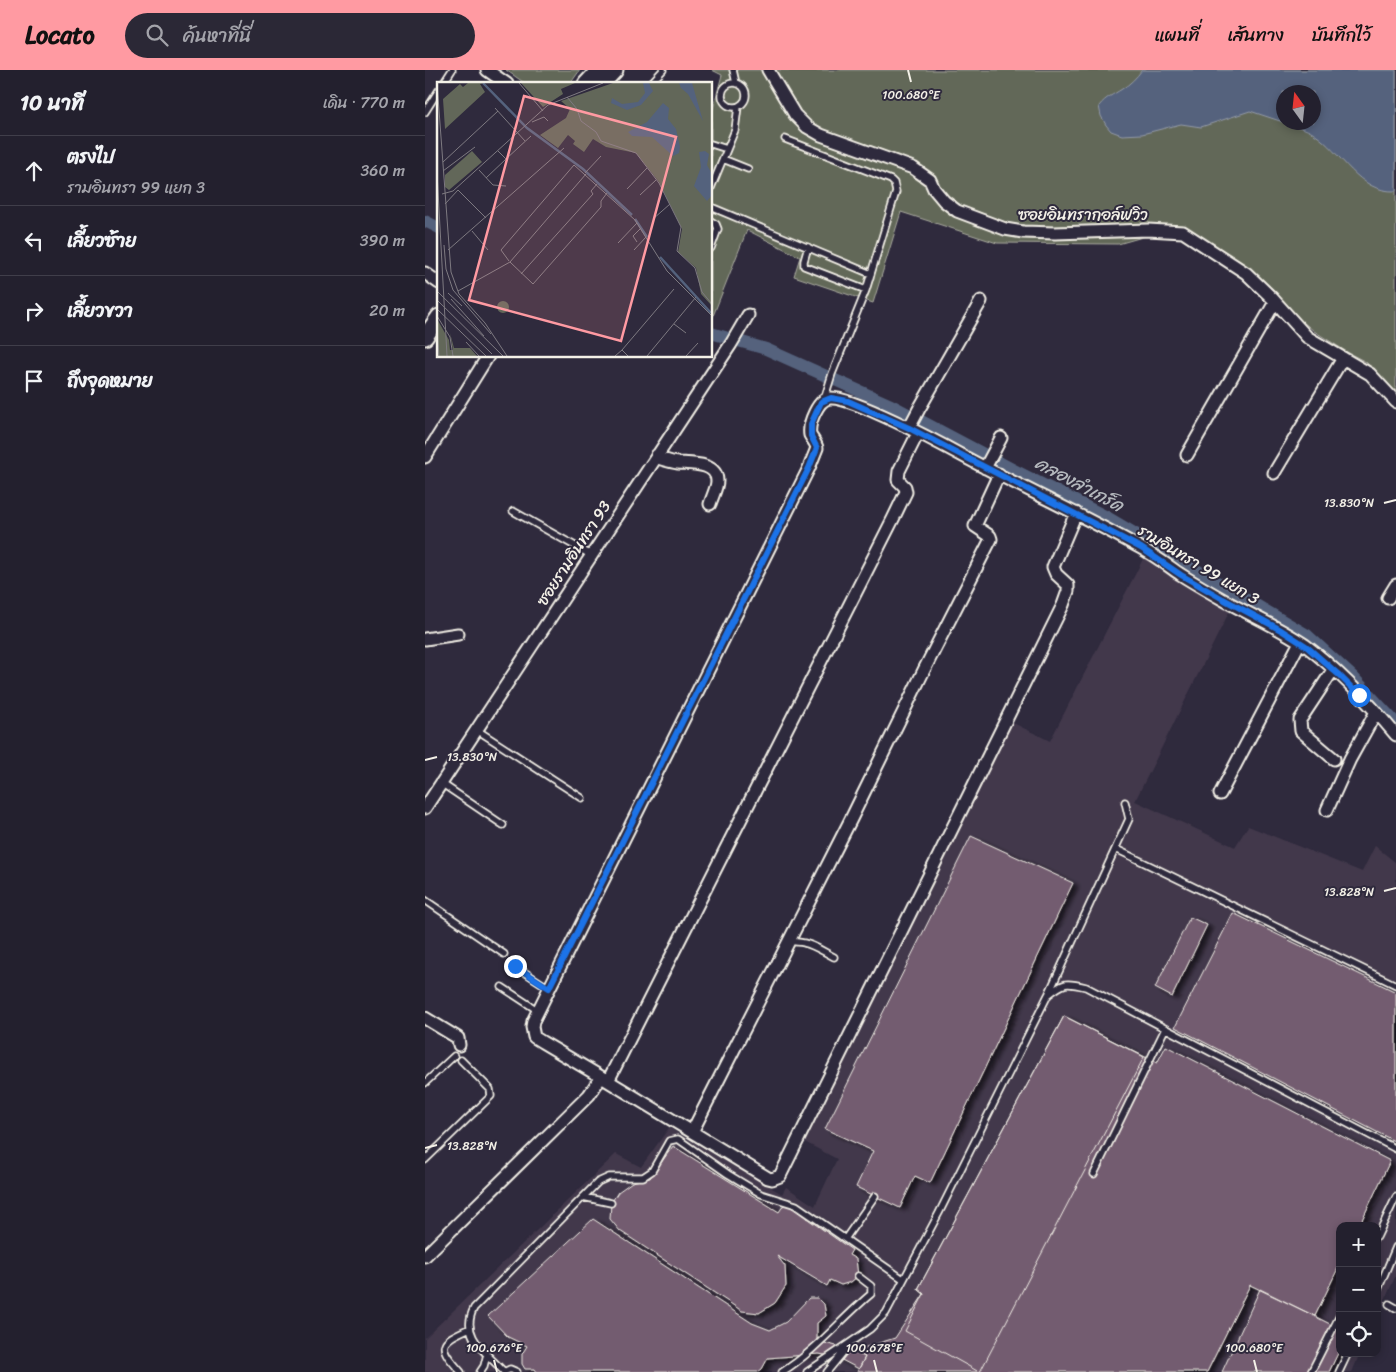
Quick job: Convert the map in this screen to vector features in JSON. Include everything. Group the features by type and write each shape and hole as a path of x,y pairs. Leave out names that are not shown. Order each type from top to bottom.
{"main road":[{"path":"587,82 599,70"},
{"path":"604,82 615,70"},
{"path":"425,337 437,315"}],"street":[{"path":"487,70 504,82"},
{"name":"ซอยอินทรากอล์ฟวิว","path":"768,70 795,115 807,127 821,135 913,168 930,180 934,189 944,201 957,211 1005,228 1023,232 1055,233 1148,230 1183,232 1246,274 1307,337 1369,374 1396,402"},
{"path":"425,273 437,282"},
{"path":"425,1256 605,1079 893,519 906,492 905,487 898,480 899,471 919,409 981,301"},
{"path":"1187,455 1275,302"},
{"name":"ซอยรามอินทรา 93","path":"425,808 731,344 748,315"},
{"path":"425,457 488,358"},
{"path":"1274,473 1343,358"},
{"path":"825,397 811,424 811,436 817,448 809,468 537,1010 532,1027 534,1036 767,1178 772,1179 780,1176 1063,606 1068,586 1056,574 1053,567 1076,513"},
{"name":"รามอินทรา 99 แยก 3","path":"825,397 848,401 913,428 987,465 999,474 1141,548 1181,575 1300,642 1333,670 1376,712 1396,735"},
{"path":"987,465 998,443"},
{"path":"657,455 658,458 666,461 703,465 716,474 717,479 710,504"},
{"path":"692,1132 991,539 990,536 975,526 999,474"},
{"path":"1388,598 1396,585"},
{"path":"425,639 458,634"},
{"path":"1220,794 1300,642"},
{"path":"1333,670 1300,720 1299,726 1301,731 1334,759"},
{"path":"1327,810 1376,712"},
{"path":"425,1018 459,1038 457,1050"}],"lane":[{"path":"444,82 451,70"},
{"path":"652,82 663,70"},
{"path":"733,70 736,82"},
{"path":"736,82 744,87 747,92 747,98 744,104 732,107 723,100 722,94 723,88 728,84 736,82"},
{"path":"425,112 437,93"},
{"path":"713,183 735,130 738,107"},
{"path":"785,139 891,180 894,183 896,192 866,290 832,374 825,397"},
{"path":"713,145 727,149"},
{"path":"723,159 748,169"},
{"path":"713,208 871,274"},
{"path":"713,223 716,224 718,230 713,243"},
{"path":"807,247 804,261 805,266 866,290"},
{"path":"513,511 591,556"},
{"path":"477,730 582,798"},
{"path":"441,783 503,825"},
{"path":"807,1372 851,1343 871,1328 886,1313 935,1221 1048,995 1129,819 1125,802"},
{"path":"1116,849 1396,985"},
{"path":"425,900 504,954"},
{"path":"789,940 809,944 834,957"},
{"path":"515,966 549,988"},
{"path":"1048,995 1058,987 1069,983 1086,987 1396,1149"},
{"path":"502,988 537,1010"},
{"path":"1094,1174 1165,1029"},
{"path":"425,1083 457,1050"},
{"path":"425,1160 491,1096 490,1089 461,1060"},
{"path":"517,1372 510,1370 504,1372 472,1337 470,1318 474,1308 599,1182 606,1177 648,1175 669,1141 675,1139 678,1139 727,1177 761,1194 796,1205 903,1279"},
{"path":"845,1239 875,1196"},
{"path":"583,1197 611,1203"},
{"path":"1381,1228 1396,1198"},
{"path":"1381,1283 1396,1248"},
{"path":"782,1372 813,1349 855,1307 871,1294 871,1286 858,1276"},
{"path":"1389,1304 1396,1308"},
{"path":"1311,1372 1336,1323"},
{"path":"461,1372 446,1355 445,1346 448,1338 470,1328"},
{"path":"827,1372 851,1343"},
{"path":"480,1372 484,1366 487,1354"},
{"path":"1339,1372 1346,1357"}],"shaded area":[{"path":"1144,557 1230,610 1135,801 1235,847 1248,826 1362,872 1375,846 1396,863 1396,1275 1381,1308 1381,1222 1336,1222 1336,1357 1358,1357 1352,1372 425,1372 425,1338 616,1154 641,1167 669,1128 782,1194 786,1187 815,1206 837,1159 801,1140 1009,721 1050,741"}],"green space":[{"path":"506,70 580,70 571,82 523,82"},
{"path":"712,70 1396,70 1396,393 1366,362 1314,331 1291,312 1272,288 1181,226 1118,244 997,243 901,212 873,303 794,276 800,257 747,230 713,316 713,109 722,75"}],"water":[{"path":"1142,70 1396,70 1396,191 1383,190 1361,179 1324,142 1306,130 1321,130 1321,85 1276,85 1276,120 1250,111 1201,127 1181,124 1142,134 1122,135 1111,131 1106,125 1101,116 1099,106 1135,78"}],"building":[{"path":"971,836 1073,883 930,1183 915,1176 900,1208 856,1187 873,1151 825,1129"},
{"path":"1233,913 1396,992 1396,1142 1175,1027"},
{"path":"1190,917 1207,925 1172,997 1155,988"},
{"path":"1064,1016 1157,1063 1166,1046 1390,1161 1361,1222 1336,1222 1336,1272 1315,1316 1250,1285 1207,1372 857,1372 865,1357 859,1354 863,1348 895,1338 924,1294 918,1289"},
{"path":"1064,1016 1144,1057 979,1372 905,1331 924,1294 918,1289"},
{"path":"673,1146 779,1212 785,1203 852,1250 849,1255 856,1259 858,1276 851,1282 841,1285 830,1280 827,1286 777,1256 785,1266 786,1286 775,1303 759,1313 742,1311 620,1231 610,1219 611,1203 618,1192 632,1182 650,1178"},
{"path":"593,1219 752,1323 770,1330 786,1322 809,1298 818,1298 824,1304 826,1316 817,1323 817,1341 844,1348 865,1357 859,1369 836,1357 819,1354 768,1358 762,1369 758,1372 537,1372 535,1369 525,1369 522,1364 522,1354 527,1346 508,1337 488,1316"},
{"path":"1260,1289 1336,1327 1336,1357 1329,1372 1222,1372"}],"waterway":[{"name":"คลองลำเกร็ด","path":"425,221 437,227"},
{"name":"คลองลำเกร็ด","path":"713,334 766,349 893,406 1105,516 1307,635 1354,678 1396,723"}],"route":[{"path":"515,966 549,988 809,468 817,448 811,436 811,424 821,402 824,400 831,398 848,401 909,428 1141,548 1181,575 1281,630 1306,646 1359,695"}]}
